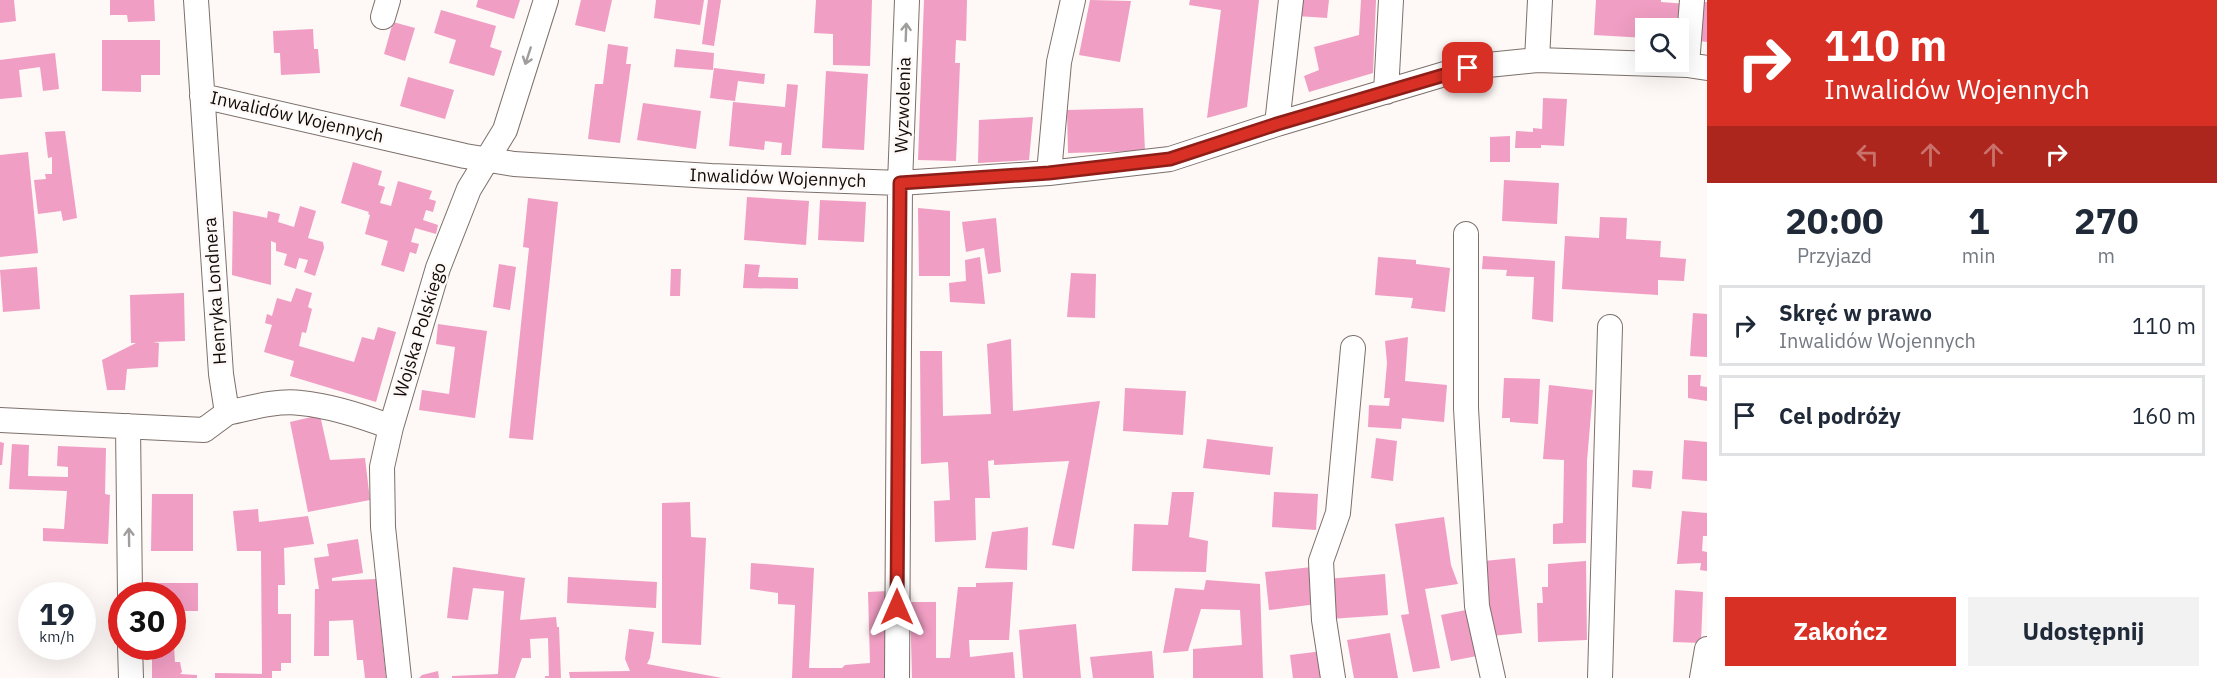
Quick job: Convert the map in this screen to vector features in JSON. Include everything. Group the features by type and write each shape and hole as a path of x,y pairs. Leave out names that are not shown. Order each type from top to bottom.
{"street":[{"name":"Henryka Londnera","path":"196,0 221,374 227,413"},
{"name":"Wojska Polskiego","path":"399,678 383,527 382,467 391,427 438,268 469,189 505,130 546,0"},
{"name":"Wyzwolenia","path":"897,678 900,183 907,0"},
{"path":"1049,173 1059,62 1073,0"},
{"path":"1277,124 1291,0"},
{"path":"1386,92 1391,0"},
{"path":"1537,60 1540,0"},
{"name":"Inwalidów Wojennych","path":"202,96 487,160 514,164 711,176 900,183 1049,173 1170,159 1277,124 1468,68 1537,60 1697,67 1692,0"},
{"path":"1466,234 1466,408 1477,606 1493,678"},
{"path":"1600,678 1610,327"},
{"path":"1333,678 1324,620 1321,561 1338,513 1353,348"},
{"path":"0,420 204,430 227,413 263,405 299,403 358,414 391,427"},
{"path":"128,426 130,582"},
{"path":"1702,678 1707,649"},
{"path":"130,660 130,678"}],"building":[{"path":"0,0 14,0 16,21 0,23"},
{"path":"110,0 154,0 155,21 128,22 127,15 110,15"},
{"path":"478,0 520,0 514,19 476,7"},
{"path":"581,0 612,0 605,32 575,25"},
{"path":"656,0 704,0 700,25 654,18"},
{"path":"708,0 721,0 714,46 702,44"},
{"path":"816,0 872,0 870,66 833,65 833,34 814,33"},
{"path":"924,0 967,0 966,41 956,40 955,63 960,63 956,161 918,160"},
{"path":"1090,0 1131,1 1120,62 1079,55"},
{"path":"1190,0 1259,0 1247,107 1207,118 1221,10 1189,5"},
{"path":"1299,0 1329,0 1327,18 1297,16"},
{"path":"1361,0 1376,0 1373,73 1309,92 1304,76 1319,70 1314,47 1359,35"},
{"path":"1596,0 1661,0 1661,2 1687,4 1682,18 1635,18 1635,37 1594,35"},
{"path":"1700,2 1707,2 1707,42 1699,41"},
{"path":"441,10 496,26 490,47 502,51 494,76 449,63 456,40 434,33"},
{"path":"393,22 415,28 405,61 384,54"},
{"path":"313,29 314,49 318,49 320,73 281,75 280,53 274,53 273,31"},
{"path":"102,40 160,40 160,75 141,75 141,92 102,91"},
{"path":"608,44 628,47 626,64 631,64 620,143 588,139 595,84 603,84"},
{"path":"676,49 714,53 713,70 674,67"},
{"path":"55,53 59,89 43,91 40,67 19,70 22,97 0,99 0,60"},
{"path":"714,68 765,74 764,84 738,81 735,101 710,98"},
{"path":"826,71 868,74 864,150 822,148"},
{"path":"408,77 454,90 445,119 400,106"},
{"path":"787,84 798,85 791,155 781,155 782,143 765,141 764,150 729,146 733,102 785,107"},
{"path":"1543,98 1567,99 1564,146 1541,145 1541,148 1515,148 1516,131 1533,132 1533,128 1542,129"},
{"path":"643,103 701,111 696,149 637,140"},
{"path":"1143,108 1145,151 1068,153 1067,110"},
{"path":"1033,117 1029,160 978,163 979,120"},
{"path":"65,131 77,218 63,221 61,211 38,214 34,180 46,179 45,174 52,174 52,157 48,158 45,132"},
{"path":"1510,136 1510,162 1490,162 1490,137"},
{"path":"28,152 38,253 0,257 0,155"},
{"path":"353,162 382,171 378,185 385,187 380,203 391,206 398,181 432,191 429,199 436,201 433,212 426,210 423,220 438,225 436,234 415,228 411,242 419,244 416,254 410,252 404,272 381,265 388,241 365,234 369,212 341,203"},
{"path":"1504,180 1559,183 1557,224 1502,221"},
{"path":"747,197 809,201 806,245 744,240"},
{"path":"528,198 558,202 533,440 509,438 529,248 523,247"},
{"path":"820,200 866,202 864,242 818,240"},
{"path":"300,206 316,211 308,238 323,242 324,248 315,276 304,272 308,260 299,258 296,269 284,265 287,254 276,251 276,243 271,241 271,285 232,275 233,211 267,218 268,211 280,214 278,222 294,227"},
{"path":"918,208 950,211 950,276 919,276"},
{"path":"1600,217 1627,218 1626,239 1661,241 1660,257 1686,259 1684,281 1658,280 1658,295 1562,289 1565,236 1599,238"},
{"path":"996,218 1001,272 988,274 984,248 966,252 962,222"},
{"path":"1483,256 1555,261 1553,322 1532,319 1534,277 1506,276 1507,270 1482,269"},
{"path":"980,257 985,304 950,302 949,283 966,281 965,260"},
{"path":"1378,257 1416,260 1416,264 1450,268 1445,312 1411,308 1413,298 1375,295"},
{"path":"499,264 516,267 510,310 493,307"},
{"path":"745,264 760,265 758,277 798,278 798,289 743,288"},
{"path":"37,267 40,309 3,312 0,270"},
{"path":"671,269 681,269 680,296 670,296"},
{"path":"1071,273 1096,274 1095,318 1067,317"},
{"path":"296,288 312,293 308,307 312,309 306,333 302,332 299,346 354,362 362,337 374,340 378,327 396,332 376,402 290,376 294,361 264,352 272,325 265,323 267,314 272,316 277,298 291,302"},
{"path":"184,293 185,341 153,342 159,343 158,367 127,369 125,390 107,390 102,360 136,343 131,343 130,295"},
{"path":"1693,313 1707,314 1707,357 1690,356"},
{"path":"438,324 487,331 475,418 419,410 422,390 449,394 455,347 436,344"},
{"path":"1408,337 1405,381 1447,385 1444,422 1402,418 1401,429 1368,427 1369,405 1389,406 1390,398 1384,398 1387,363 1385,341"},
{"path":"1011,339 1013,411 1100,401 1074,549 1052,545 1069,461 994,465 994,460 988,461 990,498 975,498 976,540 935,542 934,501 950,500 948,462 921,464 920,351 942,351 943,416 991,414 987,344"},
{"path":"1688,375 1701,375 1700,386 1707,387 1707,401 1688,398"},
{"path":"1504,378 1540,379 1538,424 1510,422 1510,418 1502,418"},
{"path":"1549,385 1593,390 1587,461 1586,543 1553,544 1553,524 1563,523 1564,460 1543,459"},
{"path":"1125,388 1186,391 1183,435 1123,431"},
{"path":"320,415 330,460 365,458 370,500 308,512 290,422"},
{"path":"1376,438 1397,441 1393,481 1371,478"},
{"path":"1207,439 1273,447 1270,475 1203,468"},
{"path":"1684,440 1707,442 1707,481 1682,479"},
{"path":"0,442 4,443 2,465 0,465"},
{"path":"12,444 29,445 28,476 68,477 68,467 57,466 58,446 106,448 105,494 110,495 108,544 43,541 43,528 64,529 67,491 9,489"},
{"path":"1633,470 1653,471 1651,489 1632,487"},
{"path":"1172,492 1194,492 1189,537 1208,541 1206,572 1132,571 1134,524 1168,525"},
{"path":"1274,492 1318,494 1316,530 1272,527"},
{"path":"152,494 193,494 193,551 151,551"},
{"path":"690,502 691,537 706,538 701,645 662,643 662,503"},
{"path":"258,509 259,522 308,516 314,544 284,548 285,585 278,585 278,614 291,614 291,663 281,663 281,671 272,671 272,678 215,678 215,673 262,674 261,551 237,551 233,511"},
{"path":"1682,511 1707,513 1707,536 1703,536 1702,551 1707,552 1707,571 1700,570 1701,563 1677,564"},
{"path":"1444,517 1451,565 1458,584 1425,589 1440,668 1413,672 1401,615 1409,614 1395,524"},
{"path":"1028,527 1027,570 985,568 992,532"},
{"path":"358,539 363,573 332,578 332,581 376,579 386,678 365,678 363,660 357,660 353,620 329,621 329,656 314,656 315,589 319,589 314,558 329,556 327,544"},
{"path":"1515,558 1522,633 1491,636 1484,561"},
{"path":"1586,561 1587,640 1538,642 1537,603 1543,603 1542,587 1548,587 1548,564"},
{"path":"751,563 814,568 809,668 842,668 845,665 870,663 868,592 888,591 890,678 792,678 795,605 778,604 778,593 750,589"},
{"path":"453,567 525,578 520,620 556,617 557,627 559,627 561,678 545,678 549,676 548,638 530,639 531,658 522,658 515,678 452,678 452,676 498,674 504,591 473,588 468,620 447,618"},
{"path":"1312,567 1317,604 1269,610 1265,572"},
{"path":"1385,574 1388,615 1330,619 1327,579"},
{"path":"568,577 657,582 656,608 567,603"},
{"path":"1206,580 1260,584 1263,678 1193,678 1193,649 1242,645 1240,610 1201,609 1188,651 1163,653 1175,588 1204,590"},
{"path":"1013,582 1009,640 969,640 970,657 1013,652 1015,678 912,678 910,602 936,602 936,658 950,658 958,587 976,587 976,583"},
{"path":"186,583 198,583 198,611 186,611"},
{"path":"1675,590 1703,592 1701,643 1673,642"},
{"path":"1466,610 1477,656 1451,661 1441,615"},
{"path":"1076,624 1081,678 1023,678 1019,630"},
{"path":"629,629 654,632 647,664 722,678 570,678 569,672 630,671 625,659"},
{"path":"1390,633 1398,678 1354,678 1347,640"},
{"path":"1152,651 1154,678 1093,678 1090,657"},
{"path":"1323,651 1327,678 1293,678 1290,655"},
{"path":"152,660 175,660 175,662 180,662 182,672 180,674 197,675 197,678 152,678"},
{"path":"438,671 439,678 419,678 422,675"}],"route":[{"path":"897,607 900,183 1049,173 1170,159 1277,124 1468,68"}]}
